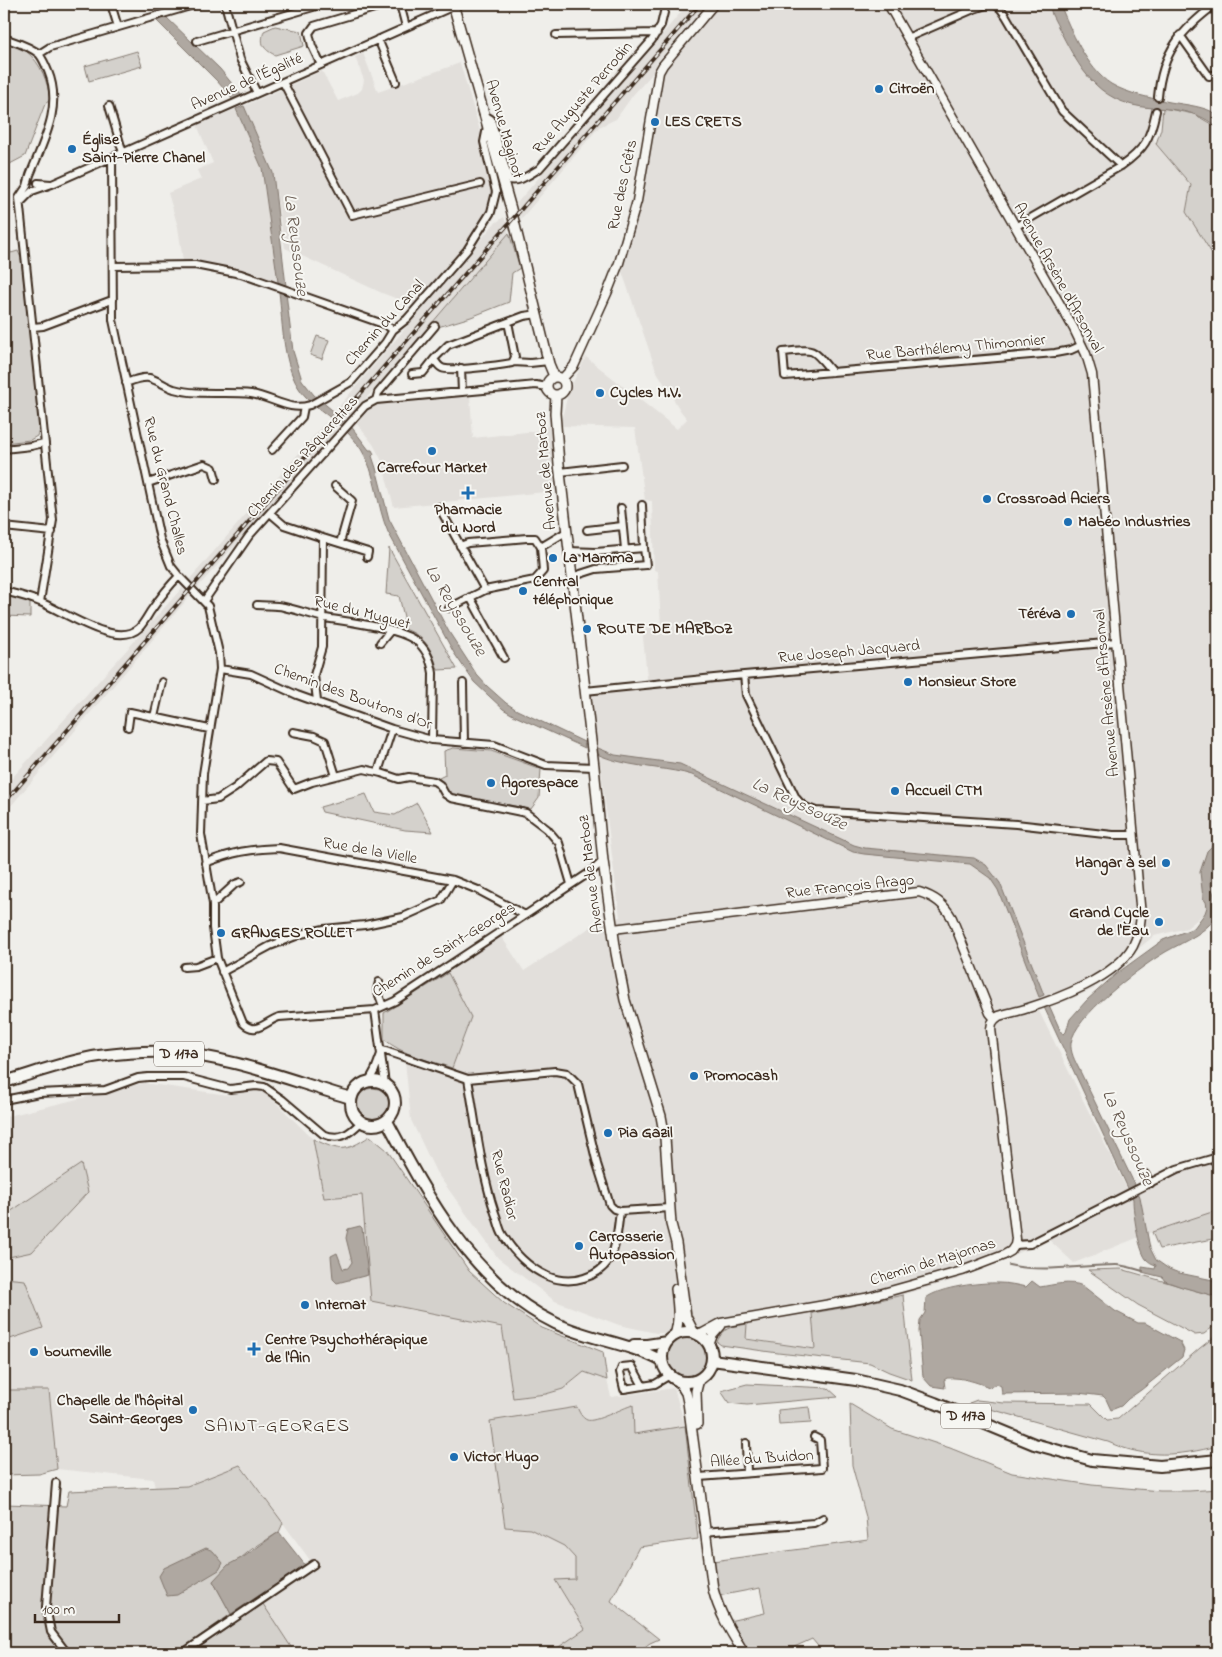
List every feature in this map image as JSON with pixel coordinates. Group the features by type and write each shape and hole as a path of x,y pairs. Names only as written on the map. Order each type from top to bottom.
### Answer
{"main road":[{"name":"Avenue Maginot","path":"453,5 538,314"},
{"path":"538,314 548,361 558,378 564,382 564,389 560,394 556,395 550,392 547,387 548,380 558,378"},
{"name":"Avenue de Marboz","path":"556,395 555,427 568,552 594,767 603,862 613,930 625,1000 658,1104 663,1127 670,1208 686,1317 696,1334"},
{"name":"D 117a","path":"4,1082 97,1056 138,1052 168,1052 233,1063 352,1098"},
{"path":"369,1081 385,1084 394,1095 396,1102 392,1116 387,1121 374,1126 361,1122 352,1112 352,1098 358,1087 369,1081"},
{"path":"387,1121 408,1160 461,1245 490,1276 518,1300 554,1322 646,1352 662,1361 686,1393 713,1589 725,1624 744,1653"},
{"name":"Avenue de Marboz","path":"671,1338 678,1326 670,1237 672,1224"},
{"path":"623,1344 647,1345 687,1332 696,1334 709,1345 712,1360 708,1371 692,1382 674,1378"},
{"path":"662,1361 662,1354 671,1338"},
{"name":"D 117a","path":"712,1360 856,1380 900,1390 1034,1444 1092,1460 1160,1466 1218,1460"},
{"path":"699,1379 695,1408 699,1477"}],"street":[{"path":"111,4 118,27"},
{"path":"39,54 50,47 197,4"},
{"path":"225,4 240,59 257,93"},
{"path":"197,41 313,7 317,4"},
{"path":"321,65 310,40 309,33 314,26 388,4"},
{"path":"400,4 406,27"},
{"name":"Rue Auguste Perrodin","path":"483,114 492,118 509,180 514,182 539,169 657,34 666,4"},
{"name":"Rue des Crêts","path":"558,378 574,366 619,263 637,201 659,72 714,4"},
{"name":"Avenue Arsène d'Arsonval","path":"888,4 1082,345 1090,361 1092,374 1141,916 1139,930 1132,947 1126,955 1092,982 1025,1010 998,1016 995,1019"},
{"path":"907,38 989,4"},
{"path":"994,4 1006,16 1062,111 1122,166"},
{"path":"1158,97 1160,77 1164,64 1180,35 1216,4"},
{"name":"Avenue de l'Égalité","path":"33,185 52,184 453,5"},
{"path":"556,35 657,34"},
{"path":"1180,35 1209,76 1218,74"},
{"path":"4,38 23,45 39,54 52,80 54,99 54,111 33,166 33,185 20,195 53,520 40,602"},
{"path":"378,40 396,82"},
{"path":"282,82 352,215 480,184"},
{"path":"109,106 123,153"},
{"path":"1015,227 1122,166 1134,157 1146,145 1152,132 1156,111"},
{"name":"Chemin du Canal","path":"307,406 351,382 385,343 393,330 407,319 467,250 492,212 496,192 484,142 487,126"},
{"name":"Rue du Grand Challes","path":"112,157 112,300 126,383 160,538 171,566 208,606 219,653 220,669 203,774 201,834 213,904 213,928 217,958 243,1023 250,1029 257,1029"},
{"path":"113,266 195,266 241,274 386,325 393,330"},
{"path":"33,326 43,326 112,300"},
{"path":"412,374 423,373 448,345 524,316 538,314"},
{"path":"508,322 515,354 514,362"},
{"path":"376,400 378,393 435,326"},
{"name":"Rue Barthélemy Thimonnier","path":"832,372 814,352 809,350 783,352 785,376 832,372 1055,353 1071,350 1082,345"},
{"path":"434,359 443,369 480,367 514,362 530,364 548,361"},
{"path":"461,368 462,392"},
{"path":"126,383 136,379 151,378 173,389 202,393 251,394 290,407 307,406 302,417 272,450"},
{"name":"Chemin des Pâquerettes","path":"204,601 244,544 365,406 376,400 536,385 547,387"},
{"path":"4,450 44,443"},
{"path":"148,483 204,464 212,468 216,479"},
{"path":"560,472 622,465"},
{"path":"336,486 352,501 340,543"},
{"path":"571,576 596,569 646,564 642,505"},
{"path":"439,507 485,590"},
{"path":"621,508 625,550"},
{"path":"270,513 284,525 368,552 367,557"},
{"path":"587,530 622,526"},
{"path":"4,527 52,532"},
{"path":"541,546 566,532"},
{"path":"317,701 314,675 322,647 323,538"},
{"path":"449,608 485,590 534,580 543,571 541,546 535,538 468,543 460,546"},
{"path":"568,552 644,548"},
{"path":"4,590 40,602 84,624 112,634 124,634 139,628 168,587 179,576"},
{"path":"470,598 504,658"},
{"name":"Rue du Muguet","path":"257,605 282,607 404,634 415,640 430,659 433,672 432,740"},
{"path":"380,643 390,631"},
{"name":"Rue Joseph Jacquard","path":"585,691 1116,642"},
{"name":"Chemin des Boutons d'Or","path":"220,669 251,674 297,695 392,729 432,740 494,745 546,765 594,767"},
{"path":"744,675 746,695 796,798 800,804 807,808 816,811 1033,826 1113,835 1133,835"},
{"path":"154,717 162,682"},
{"path":"463,683 464,743"},
{"path":"128,727 130,712 209,729"},
{"path":"378,772 392,729"},
{"path":"294,732 314,736 325,741 336,776"},
{"path":"202,801 218,798 235,788 266,761 276,762 294,788 364,769 399,779 409,776 434,781 451,798 526,813 547,828 559,843 571,884"},
{"name":"Rue de la Vielle","path":"205,863 230,853 280,848 453,880 478,890 525,915"},
{"name":"Chemin de Saint-Georges","path":"257,1029 272,1019 279,1017 375,1010 395,1001 603,862"},
{"path":"222,972 270,946 301,934 324,929 365,925 403,917 440,900 453,880"},
{"path":"213,904 235,884 241,882"},
{"name":"Rue François Arago","path":"613,930 919,892 930,896 946,907 990,1013 995,1019"},
{"path":"184,967 196,966 217,958"},
{"path":"379,982 378,990 383,1006"},
{"path":"375,1010 385,1084"},
{"path":"995,1019 991,1029 1015,1245"},
{"path":"381,1051 468,1079 555,1072 566,1073 573,1077 578,1084 597,1164 610,1205 620,1211 670,1208"},
{"path":"369,1081 381,1051"},
{"path":"4,1100 39,1093 104,1090 138,1078 184,1077 230,1089 256,1086 264,1088 278,1096 329,1137 346,1136 361,1122"},
{"name":"Rue Radior","path":"468,1079 489,1195 502,1234 535,1271 557,1280 576,1280 595,1274 608,1263 615,1248 620,1211"},
{"name":"Chemin de Majornas","path":"696,1334 729,1321 839,1303 903,1288 962,1271 1004,1255 1011,1251 1015,1245 1030,1244 1177,1169 1218,1157"},
{"path":"1145,1174 1151,1183"},
{"path":"709,1345 716,1330 729,1321"},
{"path":"643,1386 674,1378"},
{"name":"Allée du Buidon","path":"699,1477 822,1468 820,1440 814,1437"},
{"path":"746,1443 747,1474"},
{"path":"56,1483 46,1607 51,1632 67,1653"},
{"path":"704,1532 814,1523 823,1518"},
{"path":"184,1653 314,1564"}],"shaded area":[{"path":"688,4 707,4 657,62 652,74 633,95 616,119 599,127 521,219 517,203"},
{"path":"720,4 1051,4 1052,15 1077,63 1095,85 1125,104 1154,108 1149,127 1156,144 1191,185 1186,212 1218,263 1218,840 1207,851 1200,872 1207,907 1205,913 1187,928 1154,936 1097,982 1094,989 1063,1002 1056,1001 1038,1009 1131,1197 1190,1169 1218,1162 1218,1210 1152,1232 1074,1263 1049,1240 958,1279 883,1300 812,1313 815,1349 746,1338 747,1325 728,1328 721,1333 656,1333 619,1325 555,1301 498,1258 436,1172 411,1120 404,1051 452,1068 471,1017 448,973 501,936 524,971 603,919 620,917 591,695 648,687 642,628 661,626 658,571 654,570 652,501 645,500 635,428 560,426 569,390 586,357 677,429 687,419 656,370 619,263 629,231 662,69"},
{"path":"1051,4 1060,4 1074,36 1087,59 1094,69 1111,84 1140,95 1195,106 1213,112 1218,115 1218,128 1204,118 1188,112 1132,105 1115,99 1101,89 1089,78 1069,49 1052,15"},
{"path":"165,16 220,69 242,96 232,101 231,97 217,81 155,19"},
{"path":"275,26 301,31 304,46 275,55 268,51 262,39 264,31"},
{"path":"4,42 26,51 36,61 48,86 50,100 45,104 25,156 8,165 4,155"},
{"path":"137,51 142,66 89,81 85,66"},
{"path":"363,53 378,92 460,63 481,134 493,187 490,204 465,248 416,306 382,293 285,248 273,173 244,106 322,71 338,101 358,93 362,89 364,80 355,57"},
{"path":"244,106 273,173 286,286 278,282 262,168 236,109"},
{"path":"1163,108 1194,114 1218,128 1218,263 1186,212 1191,185 1156,144 1161,129"},
{"path":"236,109 262,168 278,282 232,268 183,261 178,227 168,193 201,179 197,170 213,163 197,125"},
{"path":"504,217 509,233 432,323 348,419 336,410 494,224"},
{"path":"509,233 520,268 512,273 509,302 471,317 438,327 432,323"},
{"path":"4,237 11,253 18,251 21,258 40,427 37,436 30,440 4,443"},
{"path":"279,292 286,293 293,351 302,380 314,395 350,425 369,450 372,450 389,519 449,632 477,675 506,703 584,742 585,748 503,709 474,682 454,653 388,532 370,469 361,449 349,434 306,397 292,375 285,348"},
{"path":"317,336 329,340 322,359 310,355"},
{"path":"470,396 473,438 535,431 550,425 556,491 394,507 381,459 373,444 357,424 370,408 381,401"},
{"path":"326,422 337,432 197,588 189,580"},
{"path":"389,548 457,669 438,670 433,655 426,643 410,631 402,628 404,617 399,596 386,594"},
{"path":"182,588 190,596 4,814 4,787"},
{"path":"4,593 30,601 30,617 4,616"},
{"path":"593,746 615,755 680,764 854,845 865,848 974,858 986,865 1000,883 1044,995 1039,997 998,890 990,878 970,864 853,852 692,775 614,760 595,753"},
{"name":"Agorespace","path":"453,748 491,751 541,769 539,798 531,809 451,795 447,792 439,778 445,775 444,751"},
{"path":"366,794 374,812 395,815 417,803 433,832 405,830 322,812 320,807"},
{"path":"1218,840 1219,857 1211,879 1212,889 1218,905 1216,917 1211,924 1197,935 1149,963 1108,995 1083,1020 1075,1032 1071,1046 1074,1060 1140,1197 1150,1248 1156,1260 1179,1273 1218,1281 1218,1297 1182,1287 1165,1281 1162,1277 1142,1272 1142,1267 1155,1269 1156,1265 1146,1259 1143,1254 1138,1239 1133,1199 1044,1007 1049,1005 1061,1032 1064,1034 1070,1019 1087,1000 1116,974 1163,940 1194,928 1207,907 1203,898 1200,872 1207,851"},
{"path":"448,973 471,1017 452,1068 407,1053 384,1039 384,1013"},
{"name":"Centre Psychothérapique de l'Ain","path":"143,1083 228,1095 257,1089 269,1096 313,1139 324,1198 362,1195 502,1327 513,1398 546,1394 563,1389 584,1372 607,1380 611,1397 674,1388 685,1426 633,1435 632,1406 622,1408 594,1421 586,1420 581,1415 505,1527 530,1529 564,1546 575,1558 576,1580 555,1581 586,1629 550,1653 295,1653 263,1604 315,1567 241,1465 187,1486 155,1488 153,1479 57,1469 49,1390 4,1390 4,1117"},
{"path":"373,1088 379,1089 384,1093 388,1098 388,1110 384,1115 379,1119 373,1120 367,1119 362,1115 358,1110 357,1104 358,1098 362,1093 367,1089"},
{"path":"370,1136 387,1150 469,1271 504,1303 542,1328 603,1352 607,1380 584,1372 563,1389 546,1394 513,1398 502,1327 371,1301 362,1195 324,1198 313,1139 336,1148 348,1148"},
{"path":"81,1164 88,1192 32,1252 4,1258 4,1216"},
{"path":"1218,1210 1218,1238 1159,1249 1152,1232"},
{"path":"360,1226 362,1228 368,1275 337,1283 333,1279 331,1256 337,1253 343,1269 348,1268 352,1262 346,1238 348,1229"},
{"path":"1121,1269 1218,1297 1218,1323 1204,1334 1195,1335 1138,1305 1088,1270"},
{"path":"4,1278 25,1280 43,1328 4,1341"},
{"path":"1032,1281 1040,1287 1067,1283 1083,1286 1115,1311 1138,1323 1145,1323 1180,1342 1184,1350 1182,1357 1121,1406 1111,1410 1103,1396 1078,1393 1002,1394 1001,1386 997,1384 989,1387 958,1378 947,1378 944,1380 945,1388 931,1386 923,1377 919,1331 920,1320 925,1313 926,1298 932,1294 961,1286 999,1283 1026,1287"},
{"path":"903,1295 912,1380 870,1363 778,1353 721,1345 717,1342 726,1330 747,1324 746,1339 815,1349 812,1313"},
{"path":"1218,1334 1218,1446 1176,1454 1136,1451 969,1403 977,1400 1004,1403 1091,1404 1107,1420 1118,1419"},
{"path":"686,1337 700,1343 706,1357 700,1371 686,1377 672,1371 666,1357 672,1343"},
{"path":"747,1384 828,1388 838,1397 747,1405 729,1403 721,1391"},
{"path":"4,1390 49,1390 57,1469 39,1474 4,1475"},
{"path":"850,1404 892,1429 950,1448 1012,1473 1092,1485 1160,1491 1218,1489 1218,1653 822,1653 812,1639 781,1653 749,1653 729,1621 765,1613 760,1588 718,1596 713,1561 868,1540 866,1517 852,1465"},
{"path":"633,1405 634,1434 685,1426 698,1539 639,1547 611,1601 659,1639 636,1653 550,1653 585,1629 555,1580 575,1579 575,1558 564,1546 530,1529 505,1527 490,1421 577,1407 584,1418 591,1420"},
{"path":"809,1407 811,1423 779,1425 778,1410"},
{"path":"240,1465 283,1523 279,1532 252,1549 213,1581 231,1614 176,1653 4,1653 4,1504 66,1506 69,1491 187,1486"},
{"path":"279,1532 305,1565 231,1614 213,1581 228,1565 245,1556"},
{"path":"206,1548 213,1551 223,1563 219,1570 177,1595 167,1596 159,1576 164,1568"},
{"path":"263,1604 295,1653 191,1653"}],"waterway":[{"path":"1009,1265 1049,1269 1116,1265 1143,1271"}],"railway":[{"path":"4,803 700,4"}],"place":[{"name":"Citroën","path":"879,89"},
{"name":"LES CRETS","path":"655,122"},
{"name":"Église Saint-Pierre Chanel","path":"72,149"},
{"name":"Cycles M.V.","path":"600,393"},
{"name":"Carrefour Market","path":"432,451"},
{"name":"Pharmacie du Nord","path":"468,493"},
{"name":"Crossroad Aciers","path":"987,499"},
{"name":"Mabéo Industries","path":"1068,522"},
{"name":"La Mamma","path":"553,558"},
{"name":"Central téléphonique","path":"523,591"},
{"name":"Téréva","path":"1071,614"},
{"name":"ROUTE DE MARBOZ","path":"587,629"},
{"name":"Monsieur Store","path":"908,682"},
{"name":"Agorespace","path":"491,783"},
{"name":"Accueil CTM","path":"895,791"},
{"name":"Hangar à sel","path":"1166,863"},
{"name":"Grand Cycle de l'Eau","path":"1159,922"},
{"name":"GRANGES ROLLET","path":"221,933"},
{"name":"Promocash","path":"694,1076"},
{"name":"Pia Gazil","path":"608,1133"},
{"name":"Carrosserie Autopassion","path":"579,1246"},
{"name":"Internat","path":"305,1305"},
{"name":"Centre Psychothérapique de l'Ain","path":"254,1349"},
{"name":"bourneville","path":"34,1352"},
{"name":"Chapelle de l'hôpital Saint-Georges","path":"193,1410"},
{"name":"Victor Hugo","path":"454,1457"}],"district":[{"name":"SAINT-GEORGES","path":"277,1427"}],"water label":[{"name":"La Reyssouze","path":"295,245"},
{"name":"La Reyssouze","path":"455,611"},
{"name":"La Reyssouze","path":"799,805"},
{"name":"La Reyssouze","path":"1127,1138"}]}
